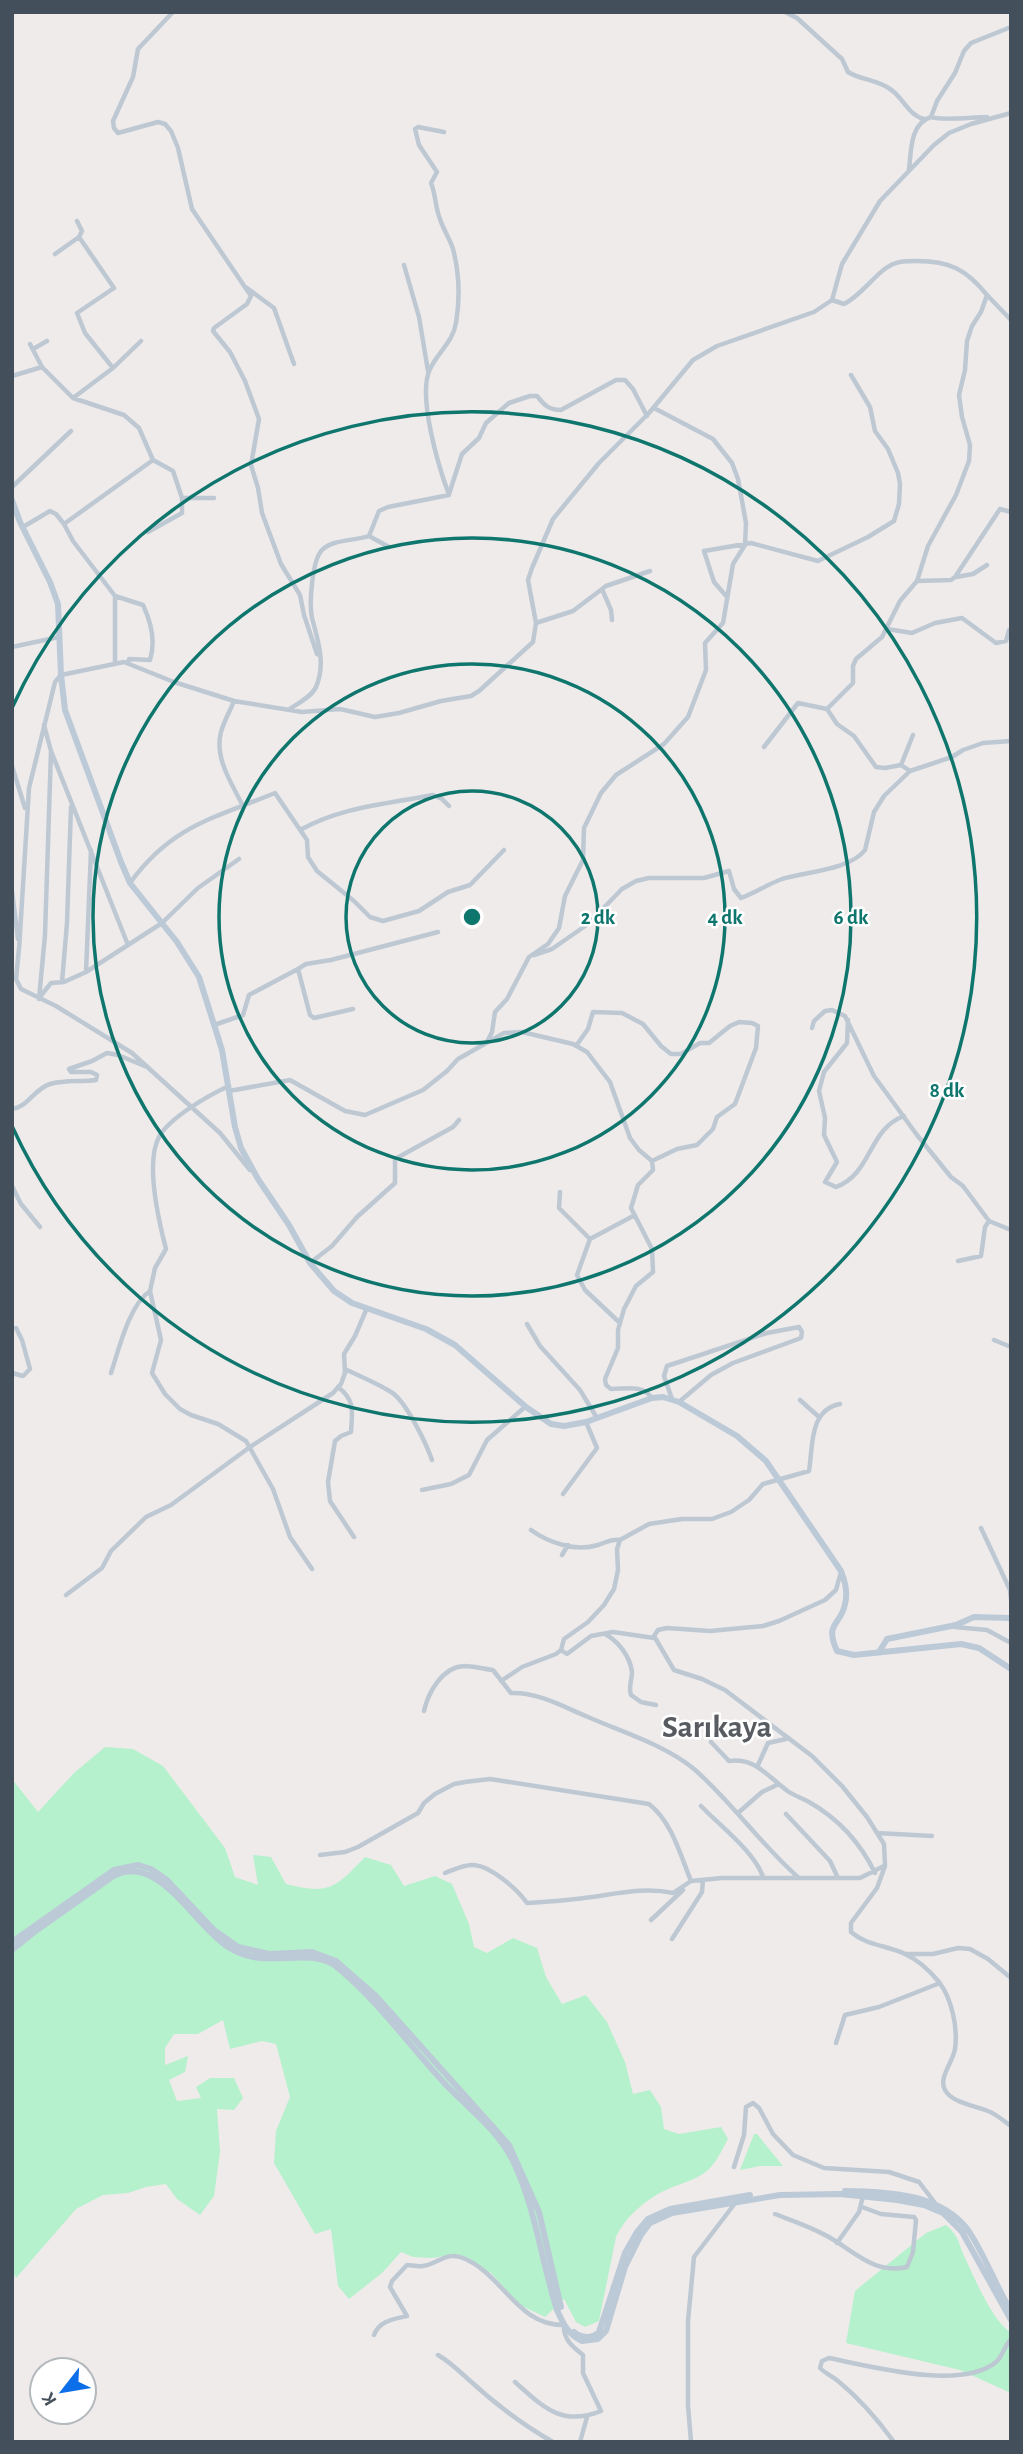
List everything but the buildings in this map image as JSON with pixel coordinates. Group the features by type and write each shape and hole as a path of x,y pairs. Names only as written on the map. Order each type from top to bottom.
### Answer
{"main road":[{"path":"12,500 58,604 65,710 130,883 162,923 199,977 222,1050 234,1127 241,1148 310,1263 334,1291 352,1303 426,1329 455,1345 551,1424 564,1426 586,1422 652,1398 676,1400 737,1436 766,1461 841,1571 846,1584 845,1606 833,1625 831,1638 837,1651 854,1655 961,1644 979,1648 1011,1669"},
{"path":"879,1652 887,1639 951,1626 974,1617 1011,1618"},
{"path":"12,1942 114,1870 138,1865 159,1874 214,1930 238,1947 269,1954 312,1952 336,1961 376,1996 431,2061 509,2145 539,2212 554,2284 564,2316 580,2336 592,2337 599,2332 621,2265 631,2243 648,2219 662,2212 739,2196 795,2190 852,2191 904,2196 948,2210 969,2232 1011,2311"},
{"path":"12,1950 112,1877 123,1871 136,1870 161,1882 202,1925 226,1946 236,1951 271,1960 311,1958 325,1959 333,1964 379,2007 442,2080 503,2143 533,2213 552,2294 564,2325 582,2342 592,2341 603,2335 625,2267 650,2223 672,2213 798,2194 863,2196 917,2203 933,2208 948,2217 962,2232 1011,2320"}],"street":[{"path":"173,12 138,49 133,77 113,121 114,128 118,133 158,122 165,124 171,131 184,168 192,209 251,299 214,331 230,352 245,381 258,419 251,465 262,513 281,564 300,595 304,615 317,654 320,655"},
{"path":"785,12 797,18 842,59 848,72 892,90 909,110 924,119"},
{"path":"931,117 937,101 956,73 964,51 971,43 1011,27"},
{"path":"258,1178 220,1133 132,1053 56,1006 20,989 16,979 29,788 55,682 61,675 115,662 128,663 174,682 234,701 302,712 340,709 375,717 479,691 533,642 536,623 528,580 553,519 599,463 647,416 694,360 717,346 814,312 832,300 842,264 880,201 909,170 949,133 1011,113"},
{"path":"909,170 916,128 924,119 994,118"},
{"path":"428,372 453,338 458,303 457,274 452,247 440,220 431,183 437,172 419,145 415,128 444,132"},
{"path":"55,254 79,237 82,231 77,221"},
{"path":"79,237 114,288 77,313 78,321 113,368"},
{"path":"832,300 844,304 851,300 869,282 900,261 939,261 954,267 977,284 1011,320"},
{"path":"404,265 419,317 428,372 431,436 449,495"},
{"path":"245,287 274,308 295,364"},
{"path":"827,709 853,683 853,666 856,659 875,645 887,629 900,601 917,581 928,546 956,495 968,461 970,445 961,417 959,395 965,370 967,341 987,295"},
{"path":"47,341 32,347 42,367 73,398 124,415 139,428 153,460 173,471 182,498 182,513 148,532"},
{"path":"73,398 113,368 141,341"},
{"path":"12,376 42,367"},
{"path":"728,598 714,582 704,551 751,543 818,561 894,521 899,504 898,473 888,449 875,431 870,407 852,375"},
{"path":"449,495 462,454 479,438 486,423 509,403 537,396 544,405 553,410 561,410 617,380 625,380 633,389 647,416"},
{"path":"487,1043 495,1012 507,999 529,957 548,944 559,928 565,896 583,860 584,828 601,793 616,775 664,744 688,717 706,670 705,643 723,623 733,564 745,545 746,523 738,479 732,463 713,439 654,408"},
{"path":"12,487 71,430"},
{"path":"64,524 153,460"},
{"path":"369,536 379,511 449,495"},
{"path":"182,498 214,498"},
{"path":"956,578 1000,509 1011,512"},
{"path":"23,527 50,511 64,524 73,541 115,596 143,605 151,622 153,650 150,660 129,659 128,663"},
{"path":"290,709 315,690 320,671 318,634 311,615 314,564 320,552 327,546 369,536 389,547"},
{"path":"917,581 951,580 987,565"},
{"path":"536,623 573,611 602,589 650,571"},
{"path":"602,589 611,610 612,620"},
{"path":"115,596 115,662"},
{"path":"887,629 912,634 935,623 962,618 996,643 1006,641 1009,631"},
{"path":"12,647 59,637"},
{"path":"234,701 221,733 219,750 224,767 243,806"},
{"path":"764,747 798,703 827,709 837,724 854,736 876,766 885,768 901,765 910,771"},
{"path":"44,724 51,751 128,945"},
{"path":"901,765 912,736"},
{"path":"529,957 552,949 589,924 622,889 636,881 649,878 704,878 729,871 734,889 741,898 779,880 833,868 862,854 874,812 884,796 910,771 983,743 1011,741"},
{"path":"39,999 45,935 51,751"},
{"path":"12,766 26,815"},
{"path":"130,883 145,862 189,827 275,793 307,840 308,857 317,871 370,917 383,921 419,911 448,892 470,886 504,849"},
{"path":"300,830 319,819 356,808 433,795 449,806"},
{"path":"62,982 71,802"},
{"path":"86,972 91,849"},
{"path":"39,999 51,984 86,972 162,923 198,888 239,859"},
{"path":"12,891 19,950"},
{"path":"214,1025 243,1015 248,995 306,964 438,932"},
{"path":"298,969 310,1015 314,1018 354,1009"},
{"path":"812,1028 814,1021 825,1011 838,1012 848,1020 874,1076 934,1156 951,1177 963,1186 989,1221 1011,1230"},
{"path":"576,1046 588,1029 593,1012 622,1013 643,1024 671,1054 681,1054 700,1043 709,1043 739,1022 758,1026 756,1048 735,1104 717,1117 713,1129 696,1145 677,1149 652,1161"},
{"path":"848,1020 847,1043 824,1072 819,1091 825,1118 824,1135 837,1162 825,1182 836,1188 853,1179 884,1128 904,1116"},
{"path":"312,1569 290,1537 272,1489 246,1441 218,1424 180,1409 164,1394 152,1373 160,1340 150,1291 155,1268 166,1249 156,1209 154,1158 159,1137 178,1117 208,1096 229,1088 290,1080 345,1111 365,1115 423,1090 458,1059 504,1033 522,1032 576,1046 587,1052 610,1082 630,1138 652,1161 653,1170 638,1185 631,1203 652,1249 653,1272 636,1286 624,1309 618,1348 605,1379 611,1389 636,1388 648,1392 652,1398"},
{"path":"12,1108 25,1104 35,1092 49,1084 96,1080 97,1075 92,1072 71,1072 69,1069 107,1053 150,1069"},
{"path":"310,1263 332,1246 357,1217 395,1182 395,1159 453,1127 459,1120"},
{"path":"12,1186 21,1204 40,1227"},
{"path":"560,1192 559,1208 590,1238"},
{"path":"620,1323 585,1290 577,1275 590,1238 635,1215"},
{"path":"958,1261 981,1256 985,1227 989,1221"},
{"path":"111,1373 127,1325 141,1296 150,1291"},
{"path":"66,1595 102,1569 111,1551 146,1517 171,1506 250,1447 338,1387 345,1368 344,1354 367,1308"},
{"path":"527,1324 540,1346 580,1390 597,1418"},
{"path":"799,1327 802,1332 801,1338 733,1363 676,1400 664,1376 667,1366 767,1333 799,1327"},
{"path":"12,1373 23,1376 30,1369 16,1328"},
{"path":"994,1340 1011,1348"},
{"path":"345,1368 394,1394 422,1436 432,1460"},
{"path":"338,1387 349,1396 352,1404 351,1432 335,1441 328,1482 329,1492 330,1501 354,1536"},
{"path":"800,1400 819,1417"},
{"path":"531,1530 541,1537 568,1545 597,1545 610,1539 620,1540 649,1524 712,1518 731,1512 749,1500 763,1484 810,1471 814,1434 819,1417 823,1411 840,1404"},
{"path":"422,1490 451,1484 469,1475 487,1440 526,1406"},
{"path":"564,1494 597,1448 586,1422"},
{"path":"981,1528 1010,1590 1011,1598"},
{"path":"501,1681 523,1667 561,1650 564,1639 588,1622 604,1605 614,1589 620,1540"},
{"path":"562,1555 568,1545"},
{"path":"841,1571 836,1590 825,1601 779,1621 762,1626 709,1631 667,1628 657,1630 655,1638 674,1670 724,1690 812,1756 842,1786 877,1833 884,1844 885,1866 877,1888 851,1923 850,1932 876,1946 904,1954 922,1965 940,1983 949,1999 954,2022 955,2050 943,2080 944,2089 951,2098 991,2112 1011,2126"},
{"path":"951,1626 988,1630 1011,1643"},
{"path":"561,1650 566,1654 591,1636 605,1634 622,1633 655,1638"},
{"path":"605,1634 614,1639 626,1656 632,1671 629,1685 631,1695 641,1702 656,1705"},
{"path":"424,1711 427,1695 454,1669 462,1666 493,1670 511,1693 536,1696 664,1751 693,1768 799,1878"},
{"path":"758,1765 768,1743 787,1738"},
{"path":"711,1742 730,1761 743,1759 758,1765 779,1784 827,1813 858,1842 875,1873"},
{"path":"320,1855 345,1852 358,1847 418,1813 424,1803 435,1794 454,1784 490,1779 649,1804 657,1810 671,1830 691,1881"},
{"path":"738,1813 762,1792 779,1784"},
{"path":"701,1806 743,1848 763,1877"},
{"path":"786,1815 830,1861 838,1879"},
{"path":"877,1833 932,1836"},
{"path":"444,1873 473,1865 480,1867 517,1889 527,1903 558,1902 655,1889 673,1893 691,1881 703,1880 763,1877 860,1878 885,1866"},
{"path":"672,1939 702,1892 703,1880"},
{"path":"651,1920 691,1881"},
{"path":"904,1954 933,1954 958,1948 970,1949 988,1959 1011,1979"},
{"path":"836,2043 845,2015 879,2007 940,1983"},
{"path":"734,2167 744,2135 746,2107 752,2103 760,2108 773,2134 793,2155 824,2168 888,2172 919,2182 936,2204"},
{"path":"837,2243 862,2207 863,2196"},
{"path":"691,2442 688,2320 694,2257 738,2201"},
{"path":"775,2214 828,2236 868,2263 897,2269 907,2267 914,2252 916,2220 881,2214 862,2207"},
{"path":"374,2335 376,2328 388,2320 407,2316 390,2287 407,2265 424,2266 442,2257 454,2255 478,2266 493,2277 518,2307 549,2325 564,2325 568,2340 583,2355 583,2373 601,2411 573,2418 558,2414 515,2382"},
{"path":"894,2442 871,2413 837,2380 820,2368 822,2361 829,2358 940,2377 977,2372 995,2363 1011,2339"},
{"path":"438,2355 452,2363 468,2380 531,2428 553,2442"},
{"path":"580,2442 588,2416"}],"green space":[{"path":"105,1747 133,1749 163,1766 225,1848 235,1877 258,1885 253,1855 271,1857 286,1884 322,1888 338,1882 365,1857 391,1865 404,1886 435,1876 452,1884 469,1924 474,1947 487,1953 513,1938 537,1948 546,1977 562,2004 586,1995 607,2022 625,2062 633,2094 650,2090 661,2107 664,2129 679,2134 721,2127 728,2139 711,2167 696,2178 652,2198 631,2215 620,2229 616,2237 599,2321 585,2327 576,2322 564,2299 545,2317 520,2305 491,2273 458,2254 432,2258 413,2257 401,2252 382,2273 349,2299 338,2286 331,2229 315,2234 274,2163 276,2131 290,2097 276,2044 262,2041 230,2049 223,2020 198,2034 174,2034 165,2048 165,2065 188,2056 185,2072 169,2080 177,2101 201,2098 196,2087 210,2078 234,2078 243,2098 234,2110 217,2109 220,2152 214,2196 200,2215 177,2199 166,2184 128,2193 103,2195 76,2209 16,2278 12,2270 12,1779 38,1812 74,1773"},
{"path":"754,2134 757,2134 783,2166 760,2166 740,2170"},
{"path":"946,2225 956,2237 997,2319 1011,2333 1011,2393 960,2370 846,2343 855,2291 926,2233"}],"district":[{"name":"Sarıkaya","path":"717,1727"}]}
